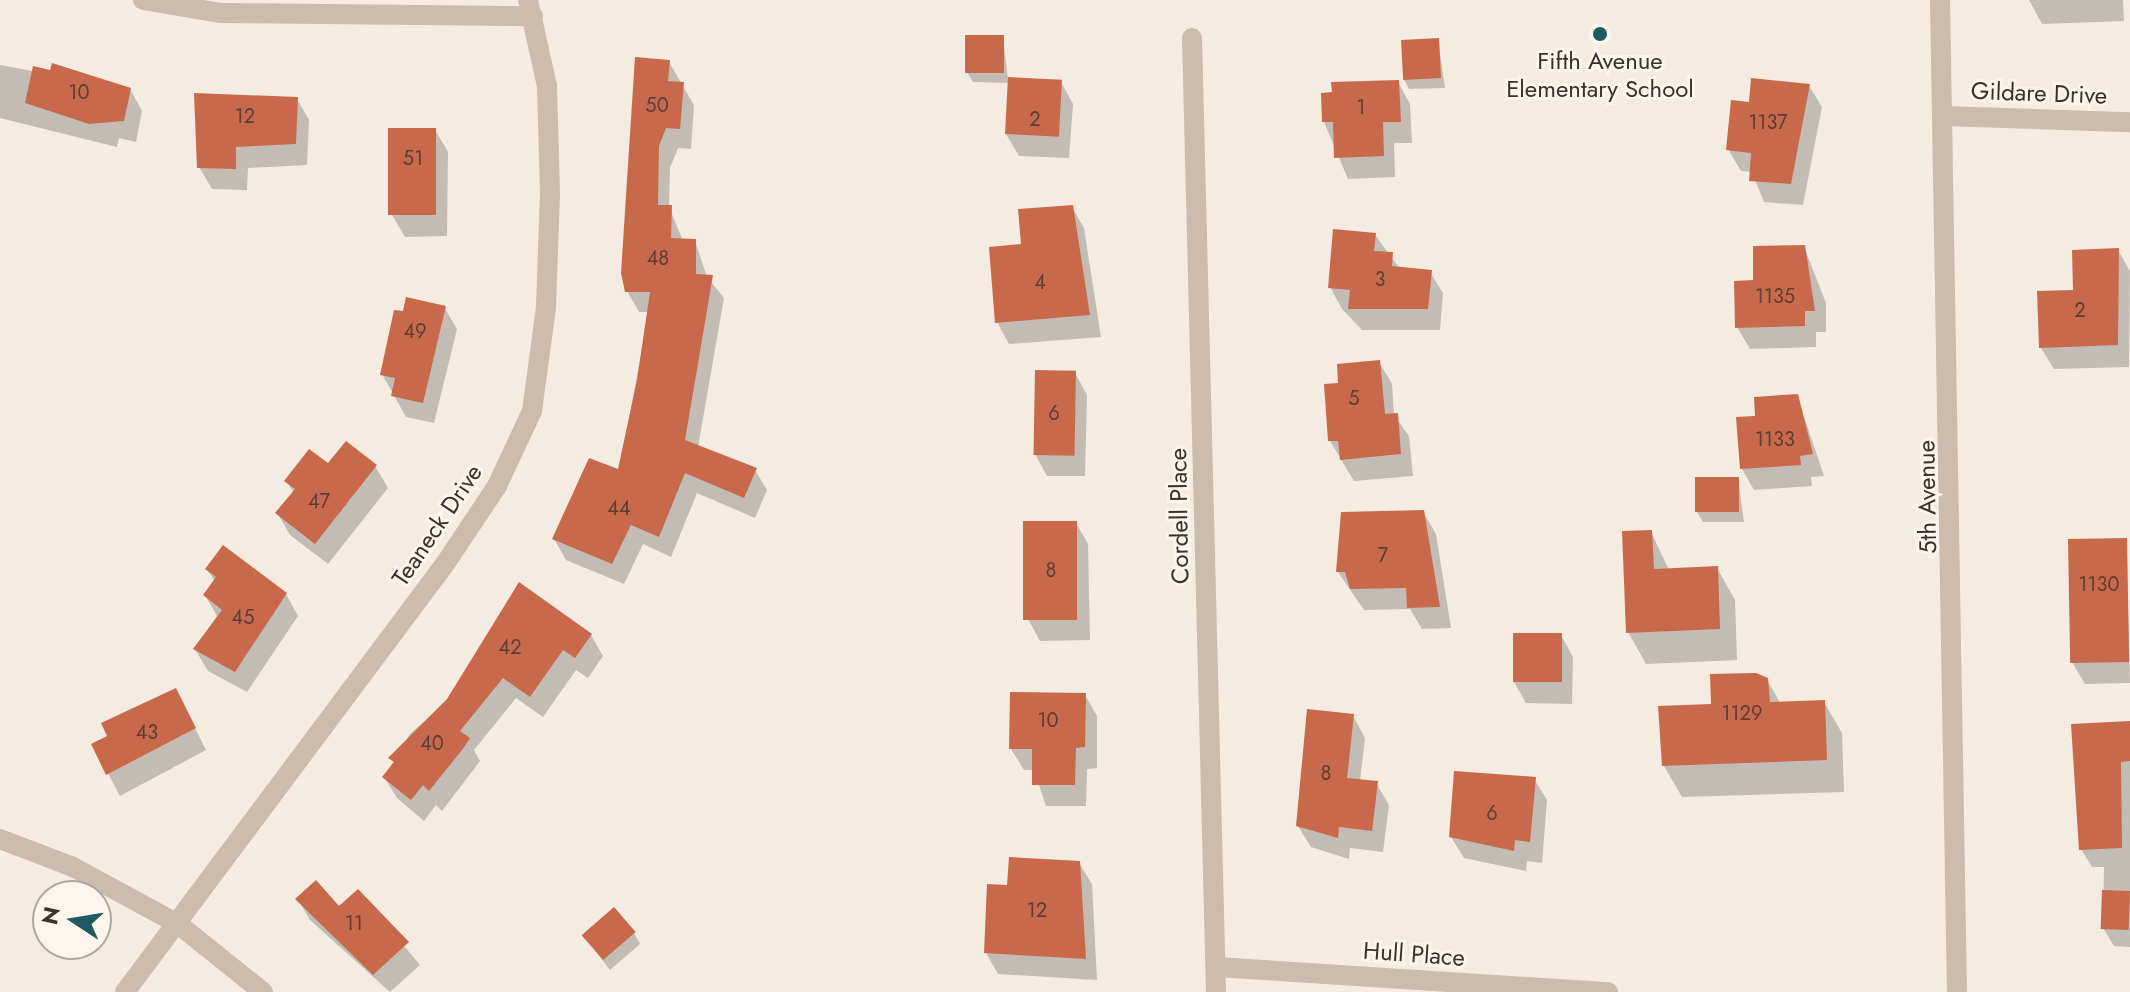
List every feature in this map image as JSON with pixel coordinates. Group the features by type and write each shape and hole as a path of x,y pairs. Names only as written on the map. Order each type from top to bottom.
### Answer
{"street":[{"path":"143,0 236,13 530,8"},
{"name":"5th Avenue","path":"1940,0 1945,116 1957,992"},
{"name":"Teaneck Drive","path":"125,992 445,564 497,486 532,411 546,307 550,194 547,86 530,8"},
{"name":"Cordell Place","path":"1192,38 1216,992"},
{"name":"Gildare Drive","path":"1945,116 2130,122"},
{"path":"0,839 73,867 178,924 263,992"},
{"name":"Hull Place","path":"1217,967 1608,992"}],"building":[{"path":"965,35 1004,35 1004,73 965,73"},
{"path":"1439,38 1441,78 1403,80 1401,40"},
{"path":"635,57 670,60 668,81 684,82 680,129 666,128 659,146 658,205 672,205 671,238 696,239 696,274 713,275 685,440 757,468 744,498 685,473 659,537 631,525 612,564 552,539 589,458 618,469 637,380 650,292 625,292 621,273"},
{"path":"52,63 131,88 124,121 89,124 25,103 33,66 50,70"},
{"path":"1008,77 1062,80 1059,137 1005,134"},
{"path":"1751,78 1810,84 1791,184 1749,181 1751,153 1726,150 1731,100 1749,102"},
{"path":"1399,80 1401,122 1383,122 1384,156 1334,158 1333,122 1322,122 1321,93 1332,92 1331,82"},
{"path":"194,93 298,97 296,144 236,147 236,169 197,168"},
{"path":"388,128 436,128 436,215 388,215"},
{"path":"1073,205 1090,315 995,323 989,247 1021,244 1018,209"},
{"path":"1333,229 1376,233 1374,251 1393,252 1392,266 1432,270 1428,309 1348,309 1350,290 1328,288"},
{"path":"1805,245 1815,311 1805,311 1805,326 1735,328 1734,281 1753,280 1753,246"},
{"path":"2119,248 2118,345 2039,348 2037,291 2073,290 2072,250"},
{"path":"406,297 446,306 423,403 391,396 395,378 380,375 394,310 403,311"},
{"path":"1380,360 1385,414 1398,413 1401,454 1340,460 1338,441 1328,441 1324,384 1338,383 1337,364"},
{"path":"1035,370 1076,371 1075,456 1034,455"},
{"path":"1798,394 1813,454 1800,456 1801,465 1740,469 1736,417 1755,416 1754,397"},
{"path":"346,441 377,465 315,544 275,513 295,489 284,481 309,449 328,463"},
{"path":"1695,477 1739,477 1739,512 1695,512"},
{"path":"1424,510 1440,607 1407,608 1406,588 1350,589 1345,572 1336,572 1341,512"},
{"path":"1023,521 1077,521 1077,620 1023,620"},
{"path":"1652,530 1654,569 1718,566 1720,629 1626,633 1622,531"},
{"path":"2127,538 2129,662 2070,663 2068,539"},
{"path":"223,545 287,593 235,672 193,649 222,610 203,595 216,577 205,569"},
{"path":"519,582 592,634 575,658 563,650 530,697 503,678 460,731 470,738 462,750 429,791 423,785 411,800 382,777 394,762 388,758 447,699"},
{"path":"1513,633 1562,633 1562,682 1513,682"},
{"path":"1756,673 1768,678 1770,702 1825,700 1827,760 1662,766 1658,706 1711,704 1710,674"},
{"path":"176,688 196,728 106,775 91,744 107,736 101,723"},
{"path":"1010,692 1086,693 1085,747 1076,748 1075,785 1032,785 1032,749 1009,749"},
{"path":"1307,709 1354,714 1347,778 1378,781 1372,831 1339,827 1338,838 1296,826"},
{"path":"2130,721 2130,761 2121,762 2122,848 2079,850 2071,724"},
{"path":"1454,771 1536,777 1530,842 1515,840 1514,851 1449,837"},
{"path":"1009,857 1080,861 1086,959 984,953 987,884 1007,885"},
{"path":"316,880 339,906 358,889 409,942 373,975 295,899"},
{"path":"2102,890 2130,891 2129,930 2101,929"},
{"path":"614,907 636,932 603,960 582,935"}],"place":[{"name":"Fifth Avenue Elementary School","path":"1600,34"}]}
